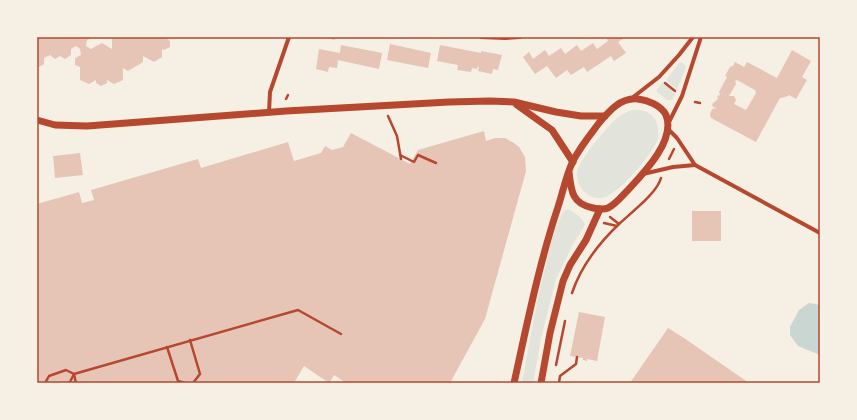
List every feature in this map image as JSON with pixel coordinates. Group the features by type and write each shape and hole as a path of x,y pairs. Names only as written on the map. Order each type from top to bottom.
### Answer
{"street":[{"path":"269,112 270,92 289,37"},
{"path":"481,37 520,37"},
{"path":"514,383 534,287 552,225 573,162 585,141 605,116 621,102 632,98 659,77 693,37"},
{"path":"569,172 570,188 577,202 586,207 600,209 607,208 616,202 643,174 658,154 682,96 701,37"},
{"path":"632,98 651,102 665,114 668,127 695,165 820,233"},
{"path":"37,120 55,125 87,126 269,112 490,101 514,102 581,116 605,116"},
{"path":"514,102 552,130 573,162"},
{"path":"643,174 673,167 695,165"},
{"path":"541,383 554,314 563,281 570,265 586,240 600,209"}],"path":[{"path":"663,81 676,92"},
{"path":"286,99 288,95"},
{"path":"695,102 700,104"},
{"path":"388,116 397,136 401,159"},
{"path":"667,163 672,154 677,138"},
{"path":"400,155 414,162 418,155 436,163"},
{"path":"570,297 578,276 593,253 617,226 644,202 660,183 662,178"},
{"path":"595,222 617,226"},
{"path":"45,383 49,376 66,370 74,374 298,310 341,334"},
{"path":"555,369 565,318"},
{"path":"190,340 200,374 194,383"},
{"path":"167,347 178,381 185,383"},
{"path":"559,383 560,376 576,364 577,357"},
{"path":"67,383 70,382 74,374"},
{"path":"74,374 76,383"}],"shaded area":[{"path":"681,62 686,68 677,89 666,80"},
{"path":"663,82 675,94 672,100 667,100 657,92 657,89"},
{"path":"632,110 641,110 652,115 657,123 657,141 643,163 615,191 603,198 591,197 586,194 579,184 577,172 579,167 600,136 612,123 622,115"},
{"path":"566,209 577,215 585,225 573,244 556,279 541,338 533,383 522,383 546,262 553,237 560,219"},
{"path":"809,303 820,305 820,355 798,346 790,335 790,327 799,310"}],"building":[{"path":"37,37 93,37 87,40 86,46 91,49 102,43 112,49 112,37 171,37 167,39 170,41 170,47 164,50 162,49 162,57 154,62 143,56 143,62 128,71 123,68 123,80 114,84 107,80 107,83 101,86 96,83 96,80 89,84 80,80 80,67 75,65 75,58 81,55 80,49 76,46 71,49 71,55 65,59 60,56 55,59 50,55 44,58 44,64 39,67 37,66"},
{"path":"321,37 336,37 335,40"},
{"path":"606,37 626,37 618,42 626,53 614,61 611,56 587,72 584,67 571,75 567,70 556,78 547,66 535,74 523,57 529,52 533,59 545,50 549,56 561,48 565,54 577,45 581,51 593,43 597,49 608,41"},
{"path":"390,44 431,53 428,68 387,60"},
{"path":"341,45 382,53 379,69 338,60 337,68 329,67 328,72 316,69 319,49 340,53"},
{"path":"440,45 481,53 481,51 502,55 498,70 493,69 492,74 478,71 478,66 477,69 472,68 471,72 457,70 458,65 437,61"},
{"path":"792,50 811,61 802,77 807,80 796,99 789,95 780,98 756,142 711,118 710,114 712,109 717,108 713,107 712,104 718,99 717,96 720,95 719,92 727,77 725,76 735,62 744,67 747,62 777,78","holes":["737,80 755,90 756,93 746,110 734,104 736,100 734,96 729,96 736,84 735,81"]},
{"path":"484,131 486,141 495,138 505,138 519,147 525,157 526,171 485,319 450,383 346,383 334,375 329,383 304,366 294,383 37,383 37,204 79,192 82,203 94,200 91,190 198,159 201,168 288,142 294,161 321,153 325,146 332,150 343,147 351,133 410,164 418,150"},
{"path":"80,153 83,175 55,178 53,156"},
{"path":"692,211 721,211 721,241 692,241"},
{"path":"579,312 605,317 597,361 587,359 587,361 583,360 583,358 570,356"},
{"path":"668,328 684,338 749,383 630,383"}]}
